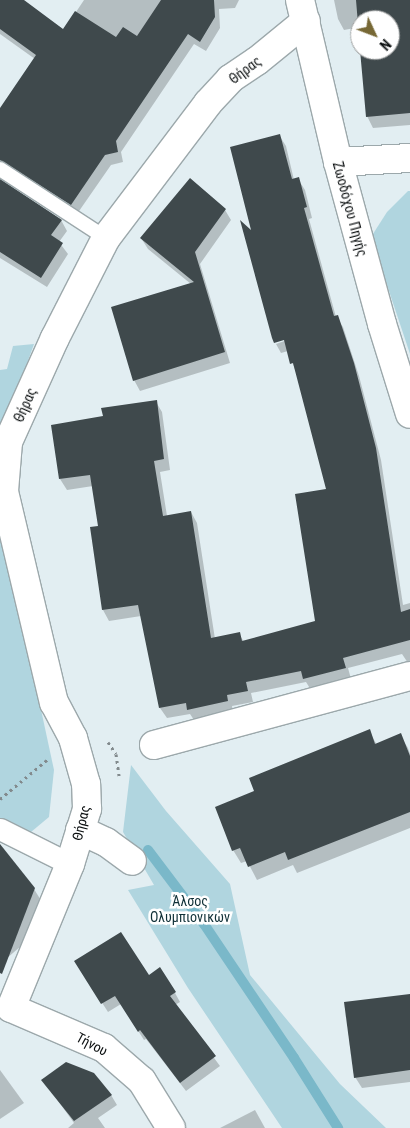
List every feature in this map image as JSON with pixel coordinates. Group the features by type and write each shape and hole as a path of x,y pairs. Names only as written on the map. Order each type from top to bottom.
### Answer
{"street":[{"name":"Ζωοδόχου Πηγής","path":"303,10 338,162 382,324 410,414"},
{"name":"Θήρας","path":"6,1009 70,864 87,809 86,784 73,738 54,703 4,491 8,442 71,304 106,238 208,103 230,79 257,61 303,10"},
{"path":"338,162 410,158"},
{"path":"154,744 410,676"},
{"path":"0,829 70,864"},
{"path":"80,830 106,842 132,861"},
{"name":"Τήνου","path":"6,1009 104,1048 142,1081 171,1128"}],"lane":[{"path":"0,169 106,238"}],"path":[{"path":"0,799 73,738"}],"green space":[{"path":"410,191 410,354 371,237 387,212"},
{"path":"34,344 0,439 0,370 7,369 13,346"},
{"path":"0,519 54,770 49,817 25,837 0,825"},
{"name":"Άλσος Ολυμπιονικών","path":"131,765 166,811 230,884 250,975 340,1084 386,1128 282,1128 188,988 128,890 154,885 123,832"}],"building":[{"path":"0,0 24,0 63,29 75,11 116,37 123,27 137,36 161,0 214,0 215,17 200,42 188,34 116,141 118,152 105,155 71,205 0,160 0,108 36,55 0,29"},
{"path":"356,0 410,0 410,113 366,117 361,60 400,60 400,10 357,10"},
{"path":"280,134 292,179 299,177 307,207 304,208 334,316 338,315 354,363 376,448 401,612 410,609 410,640 343,658 346,668 303,679 301,671 246,682 248,691 227,695 228,701 187,710 186,703 159,708 138,605 102,610 90,527 98,526 90,475 59,479 51,425 103,416 101,408 157,400 164,459 154,461 163,516 191,511 211,638 240,632 242,641 315,621 295,494 326,489 293,363 290,364 284,340 274,343 272,338 240,220 251,230 230,147"},
{"path":"190,178 226,209 195,252 225,352 133,381 111,307 194,282 140,238"},
{"path":"0,179 62,220 51,235 63,243 41,278 0,252"},
{"path":"370,729 375,744 401,733 410,756 410,812 288,860 285,852 248,867 240,848 232,851 215,807 254,791 249,778"},
{"path":"0,844 35,888 2,974 0,973"},
{"path":"121,932 149,975 160,967 176,992 170,996 216,1056 180,1083 140,1030 138,1032 115,996 101,1004 74,961"},
{"path":"410,994 410,1070 354,1078 344,1002"},
{"path":"66,1062 94,1073 112,1095 74,1121 41,1080"}],"waterway":[{"path":"148,850 204,924 294,1058 338,1128"}]}
